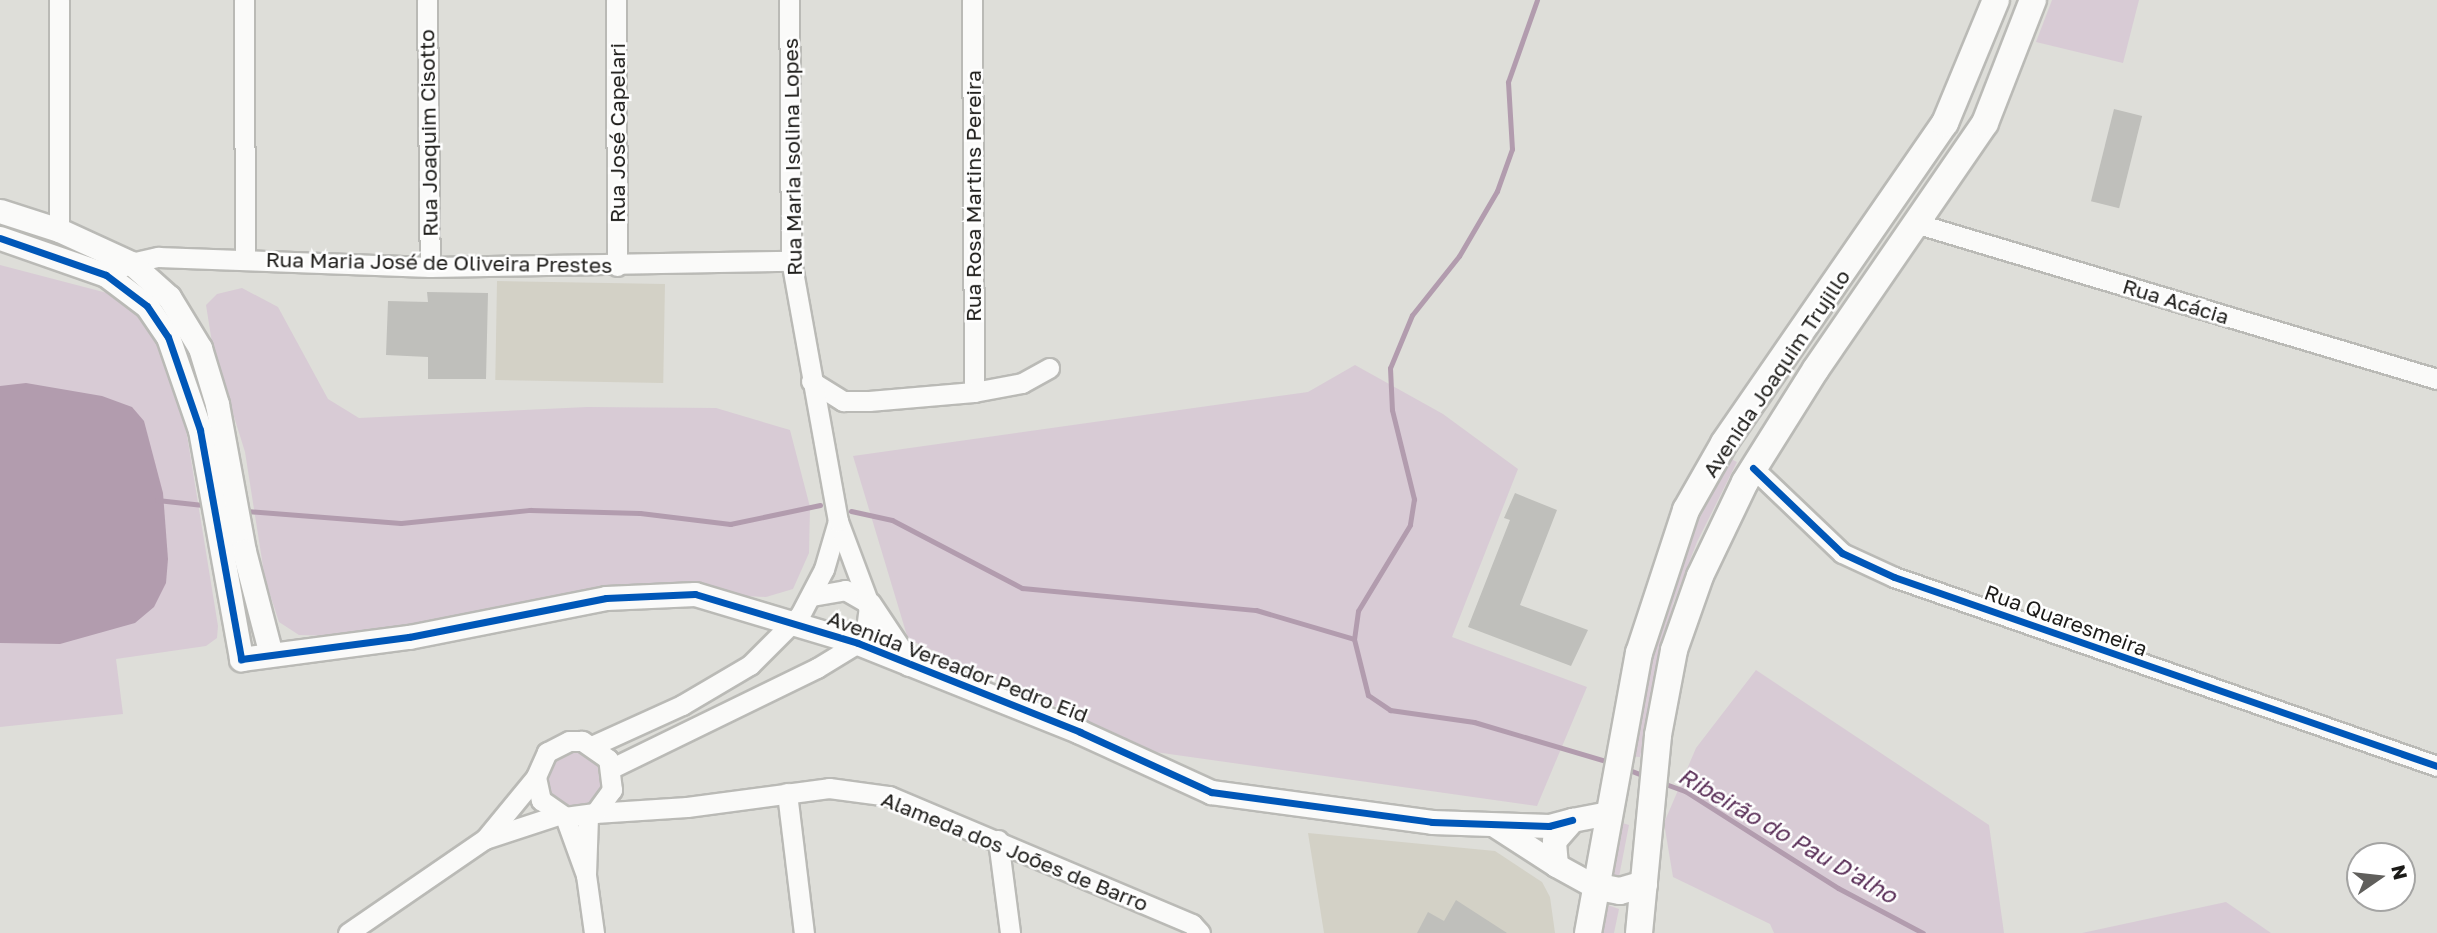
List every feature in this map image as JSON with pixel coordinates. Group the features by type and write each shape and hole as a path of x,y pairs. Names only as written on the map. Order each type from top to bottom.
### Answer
{"main road":[{"name":"Avenida Joaquim Trujillo","path":"1588,933 1618,751 1639,653 1686,510 1731,432 1945,123 1996,0"},
{"name":"Avenida Joaquim Trujillo","path":"1639,933 1654,760 1674,650 1700,576 1753,468 1984,123 2033,0"},
{"path":"1609,805 1629,814 1649,816"},
{"path":"1594,886 1620,891 1644,884"}],"street":[{"path":"57,256 60,0"},
{"path":"244,0 245,259"},
{"name":"Rua Joaquim Cisotto","path":"426,0 430,267"},
{"name":"Rua José Capelari","path":"616,0 617,266"},
{"name":"Rua Maria Isolina Lopes","path":"789,0 791,261 838,521 869,604"},
{"name":"Rua Rosa Martins Pereira","path":"972,0 974,393"},
{"path":"0,211 59,230 131,263 169,297 200,348 217,404 244,551 271,655"},
{"name":"Rua Acácia","path":"1915,223 2437,379"},
{"path":"0,238 106,275"},
{"name":"Rua Maria José de Oliveira Prestes","path":"106,275 131,263 158,257 430,267 617,266 791,261"},
{"name":"Avenida Vereador Pedro Eid","path":"106,275 147,306 168,337 184,375 200,430 241,659 409,637 606,598 653,593 695,594 858,643 1080,732 1211,792 1432,822 1493,825 1549,826 1609,805"},
{"path":"811,381 843,401 974,393 1022,383 1049,368"},
{"name":"Rua Quaresmeira","path":"1753,468 1842,553 1894,577 2437,766"},
{"path":"348,933 379,923 485,839 536,777 541,759 557,744 569,741 593,745 702,694 750,665 794,622 812,596 838,521"},
{"path":"812,596 845,590 869,604 909,664"},
{"path":"612,768 715,719 858,643 866,630 869,604"},
{"path":"702,694 715,719"},
{"path":"593,745 612,768 612,790 591,815 586,875 594,933"},
{"path":"536,777 541,800 562,816 586,875"},
{"name":"Alameda dos Joões de Barro","path":"591,815 657,810 829,788 889,796 1192,924 1200,933"},
{"path":"612,790 657,810"},
{"path":"787,793 804,933"},
{"path":"485,839 562,816 591,815"},
{"path":"1556,865 1554,841 1572,820"},
{"name":"Avenida Vereador Pedro Eid","path":"1493,825 1594,886"},
{"path":"998,840 1010,933"}],"shaded area":[{"path":"2052,0 2139,0 2123,63 2036,42"},
{"path":"0,265 111,294 139,316 164,352 179,386 218,626 217,638 206,646 116,659 123,714 0,727"},
{"path":"497,281 665,284 663,383 495,380"},
{"path":"242,288 278,307 328,399 359,418 587,407 716,408 790,430 810,507 809,553 793,589 766,597 727,595 334,636 299,635 279,622 265,579 245,452 213,349 206,305 217,294"},
{"path":"1355,365 1443,414 1518,469 1452,637 1587,687 1537,806 1155,752 908,639 853,456 1308,392"},
{"path":"26,383 102,396 132,407 144,421 163,493 168,559 166,583 154,607 135,623 60,644 0,643 0,386"},
{"path":"1731,459 1737,462 1697,542 1673,604 1640,757 1625,756 1637,698 1685,546"},
{"path":"1756,670 1989,825 2004,933 1774,933 1770,924 1673,877 1664,823 1696,748"},
{"path":"574,750 591,755 599,763 604,780 599,797 591,805 574,810 557,805 549,797 544,780 549,763 557,755"},
{"path":"1619,822 1629,825 1618,882 1610,880"},
{"path":"1308,833 1495,851 1542,882 1550,897 1555,933 1324,933"},
{"path":"2226,902 2271,933 2082,933"},
{"path":"1602,903 1619,909 1614,933 1593,933"}],"building":[{"path":"2114,109 2142,116 2119,208 2091,201"},
{"path":"427,292 488,293 486,379 428,379 428,357 386,355 388,301 428,302"},
{"path":"1515,493 1557,510 1520,605 1588,630 1571,666 1468,627 1510,520 1504,518"},
{"path":"1456,900 1507,933 1417,933 1428,912 1444,921"}],"waterway":[{"path":"1537,0 1508,82 1512,149 1497,191 1459,256 1412,315 1390,368 1392,410 1414,499 1410,525 1358,611 1354,639 1368,695 1390,710 1474,722 1612,763"},
{"path":"157,500 203,505"},
{"path":"247,511 401,523 530,510 640,513 730,524 820,505"},
{"path":"851,511 892,520 1022,588 1256,610 1354,639"},
{"name":"Ribeirão do Pau D'alho","path":"1624,768 1648,777"},
{"name":"Ribeirão do Pau D'alho","path":"1660,782 1685,791 1838,888 1923,933"}],"cycle path":[{"path":"0,238 106,275 147,306 168,337 200,430 241,659 409,637 606,598 695,594 858,643 1080,732 1211,792 1432,822 1549,826 1572,820"},
{"path":"1753,468 1842,553 1894,577 2437,766"}]}
